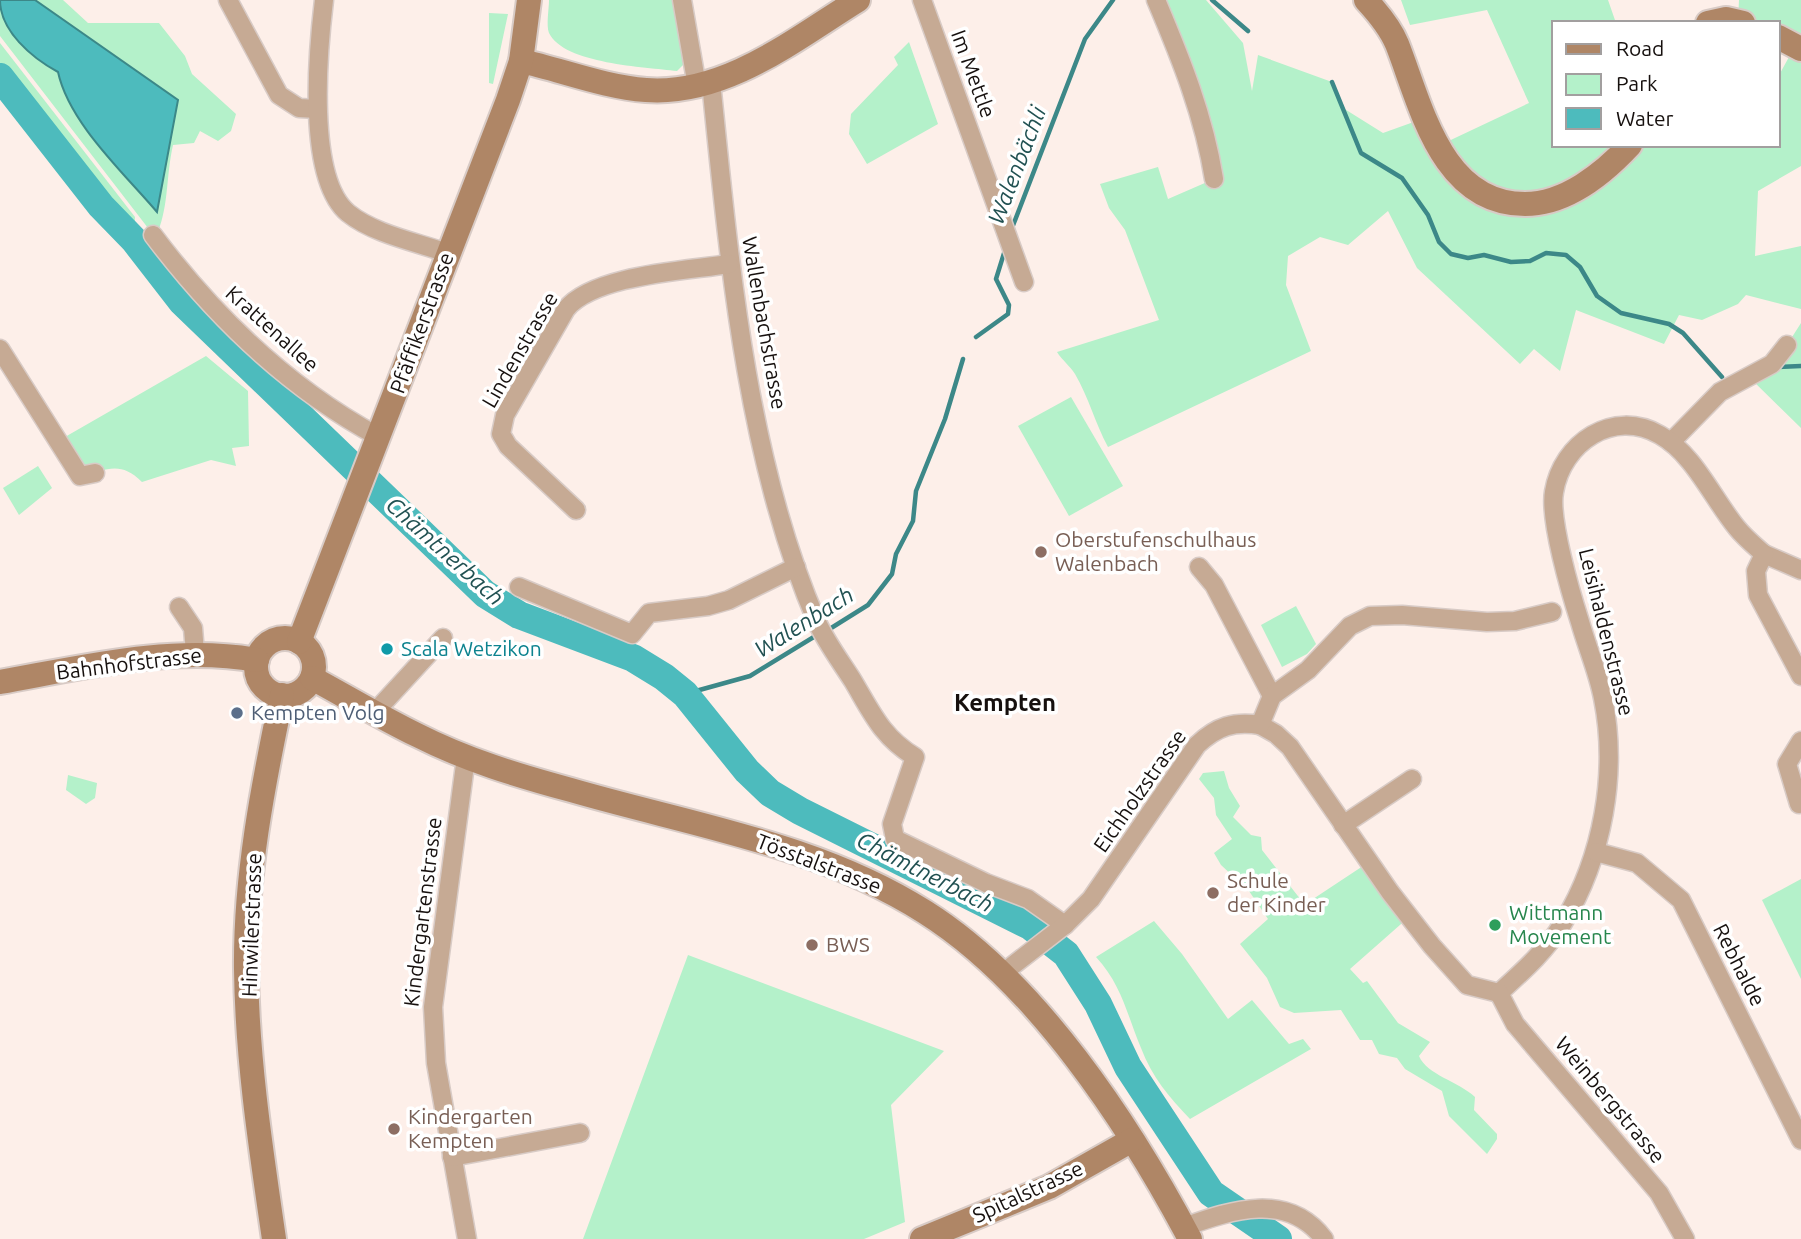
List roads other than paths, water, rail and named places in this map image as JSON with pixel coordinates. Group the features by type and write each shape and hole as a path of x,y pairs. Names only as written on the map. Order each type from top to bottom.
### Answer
{"main road":[{"name":"Pfäffikerstrasse","path":"299,642 522,61 529,0"},
{"path":"522,61 645,90 704,84 737,72 858,0"},
{"path":"1366,0 1396,44 1422,120 1449,161 1479,192 1517,204 1558,199 1599,173 1628,147"},
{"path":"1718,21 1735,21"},
{"path":"1780,38 1801,50"},
{"path":"291,639 299,642 311,654 314,670 312,678 300,692 282,695 265,687 257,670 257,660 266,645 291,639"},
{"name":"Bahnhofstrasse","path":"2,676 195,653 257,660"},
{"name":"Tösstalstrasse","path":"312,678 466,757 571,790 797,851 849,871 942,923 1003,973 1053,1028 1132,1140 1187,1233"},
{"name":"Hinwilerstrasse","path":"274,1239 258,1117 246,968 253,854 282,695"},
{"name":"Spitalstrasse","path":"922,1239 1049,1187 1132,1140"}],"street":[{"path":"228,0 279,95 299,108 317,108"},
{"path":"324,0 318,51 317,108 335,199 364,223 447,253"},
{"name":"Wallenbachstrasse","path":"682,0 704,84 729,264 757,416 796,567 818,624 883,733 915,757 892,824 895,839 986,883 1028,899 1062,927"},
{"name":"Im Mettle","path":"922,0 1024,282"},
{"path":"1156,0 1185,68 1208,137 1214,179"},
{"name":"Krattenallee","path":"153,234 222,318 296,383 376,446"},
{"name":"Lindenstrasse","path":"576,510 508,446 501,434 505,415 566,309 580,294 600,285 729,264"},
{"path":"1671,442 1720,392 1772,364 1787,345"},
{"path":"0,349 80,476 95,473"},
{"name":"Leisihaldenstrasse","path":"1499,993 1545,948 1563,923 1596,852 1608,783 1608,740 1603,697 1565,574 1553,495 1560,469 1573,448 1588,436 1610,428 1630,426 1659,434 1671,442 1738,529 1764,554"},
{"path":"1801,570 1764,554 1755,579 1758,595 1801,676"},
{"path":"519,587 632,634 649,613 708,606 729,600 796,567"},
{"path":"1199,567 1214,585 1272,696"},
{"path":"179,607 193,628 195,653"},
{"path":"1499,993 1467,985 1390,892 1290,747 1276,734 1260,726 1272,696 1303,675 1350,626 1370,616 1402,615 1487,622 1515,621 1552,612"},
{"path":"375,712 443,638"},
{"name":"Eichholzstrasse","path":"1003,973 1062,927 1107,878 1197,745 1207,735 1240,722 1260,726"},
{"path":"1799,804 1787,764 1801,741"},
{"name":"Kindergartenstrasse","path":"466,757 433,1007 436,1063 467,1239"},
{"path":"1343,825 1412,779"},
{"name":"Rebhalde","path":"1596,852 1637,863 1681,900 1801,1140"},
{"name":"Weinbergstrasse","path":"1499,993 1515,1024 1659,1194 1685,1239"},
{"path":"452,1157 580,1133"},
{"path":"1187,1233 1219,1215 1261,1207 1295,1213 1324,1239"}],"water":[{"path":"0,0 35,0 178,100 157,212 85,128 73,110 58,72 28,51 11,33 1,11"}],"waterway":[{"name":"Walenbächli","path":"1012,228 1085,39 1113,0"},
{"path":"1212,0 1248,31"},
{"name":"Chämtnerbach","path":"0,77 101,206 134,240 182,302 485,594 519,615 633,658 664,677 685,694 747,771 770,793 800,811 1030,926 1066,954 1098,1004 1128,1067 1211,1193 1278,1239"},
{"path":"1332,82 1361,153 1402,178 1428,215 1439,242 1451,254 1468,258 1484,255 1511,262 1530,261 1546,253 1566,255 1580,267 1597,296 1621,313 1669,324 1683,333 1722,377"},
{"name":"Walenbächli","path":"976,337 1008,314 1009,305 996,279 1005,250"},
{"name":"Walenbach","path":"828,630 868,605 892,574 896,554 913,521 916,491 945,419 963,359"},
{"path":"1777,367 1801,366"},
{"name":"Walenbach","path":"685,694 750,676 817,635"}],"place":[{"name":"Oberstufenschulhaus Walenbach","path":"1041,552"},
{"name":"Scala Wetzikon","path":"387,649"},
{"name":"Kempten Volg","path":"237,713"},
{"name":"Schule der Kinder","path":"1213,893"},
{"name":"Wittmann Movement","path":"1495,925"},
{"name":"BWS","path":"812,945"},
{"name":"Kindergarten Kempten","path":"394,1129"}],"district":[{"name":"Kempten","path":"1005,703"}]}
